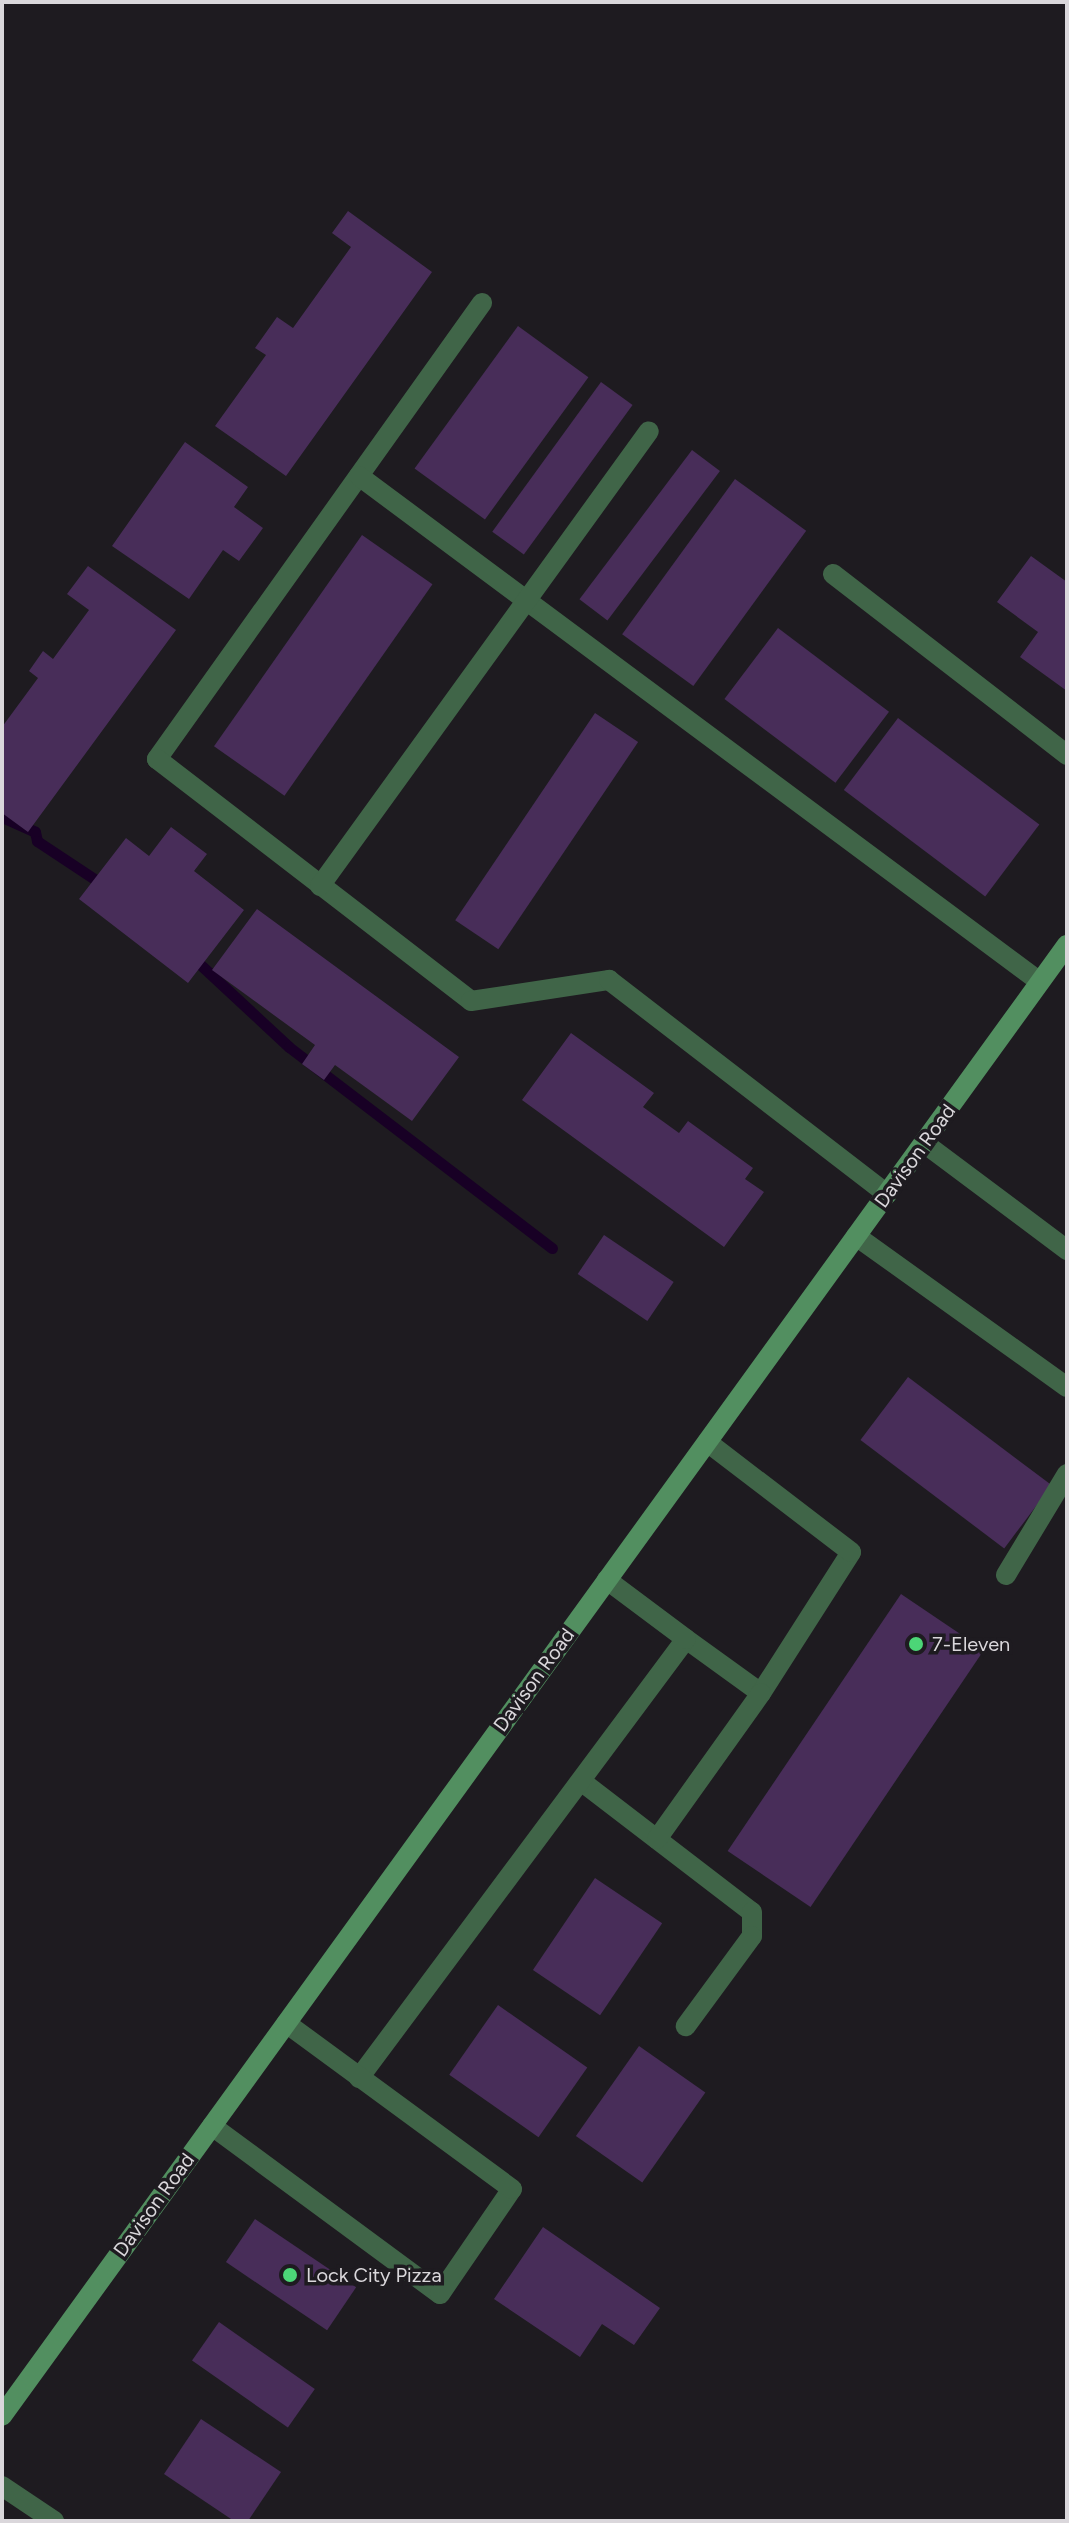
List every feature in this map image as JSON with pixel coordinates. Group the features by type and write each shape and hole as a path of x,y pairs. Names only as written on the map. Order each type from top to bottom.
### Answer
{"street":[{"path":"482,303 157,759 471,1001 609,980 887,1194"},
{"path":"320,886 534,599 649,431"},
{"path":"359,476 534,599 1040,982"},
{"path":"833,574 1067,755"},
{"name":"Davison Road","path":"2,2416 1067,945"},
{"path":"924,1143 1067,1250"},
{"path":"856,1236 1067,1387"},
{"path":"657,1839 761,1693 851,1552 707,1442"},
{"path":"1006,1575 1067,1474"},
{"path":"607,1580 761,1693"},
{"path":"359,2078 686,1639"},
{"path":"581,1781 752,1912 752,1936 686,2026"},
{"path":"212,2126 440,2294 512,2189 286,2023"},
{"path":"2,2486 54,2521"}],"building":[{"path":"348,211 432,272 286,476 215,426 266,355 255,348 277,317 293,328 351,247 332,233"},
{"path":"518,326 588,377 485,520 415,468"},
{"path":"601,382 633,405 524,555 492,532"},
{"path":"185,442 248,487 234,507 263,528 239,561 223,550 189,599 112,546"},
{"path":"692,450 720,471 607,620 579,599"},
{"path":"735,479 806,531 693,686 622,634"},
{"path":"362,535 432,584 284,796 214,746"},
{"path":"1031,556 1067,582 1067,691 1020,657 1038,632 997,602"},
{"path":"88,566 176,630 28,832 2,813 2,727 38,678 29,671 43,651 53,659 89,610 67,594"},
{"path":"778,628 889,712 835,783 724,699"},
{"path":"595,713 638,742 498,949 455,920"},
{"path":"898,718 1039,825 985,896 844,790"},
{"path":"171,827 207,854 194,871 244,910 188,983 79,899 126,838 149,856"},
{"path":"257,909 459,1057 412,1121 335,1065 324,1080 302,1064 315,1045 212,970"},
{"path":"571,1033 654,1093 643,1107 679,1133 688,1121 753,1168 745,1179 764,1192 724,1247 522,1100"},
{"path":"604,1235 674,1282 647,1321 578,1274"},
{"path":"908,1377 1052,1485 1004,1548 860,1440"},
{"path":"901,1594 984,1650 811,1907 728,1851"},
{"path":"595,1878 662,1923 600,2015 533,1970"},
{"path":"498,2005 587,2068 539,2137 449,2075"},
{"path":"639,2046 705,2092 642,2183 576,2136"},
{"name":"Lock City Pizza","path":"255,2219 356,2287 327,2330 226,2262"},
{"path":"543,2227 660,2308 634,2345 602,2324 580,2357 494,2299"},
{"path":"219,2322 315,2389 288,2428 192,2361"},
{"path":"201,2419 281,2472 248,2521 234,2521 164,2474"}],"waterway":[{"path":"2,817 35,832 37,841 105,886"},
{"path":"190,955 289,1047 552,1248"}],"place":[{"name":"7-Eleven","path":"916,1644"},
{"name":"Lock City Pizza","path":"290,2275"}]}
